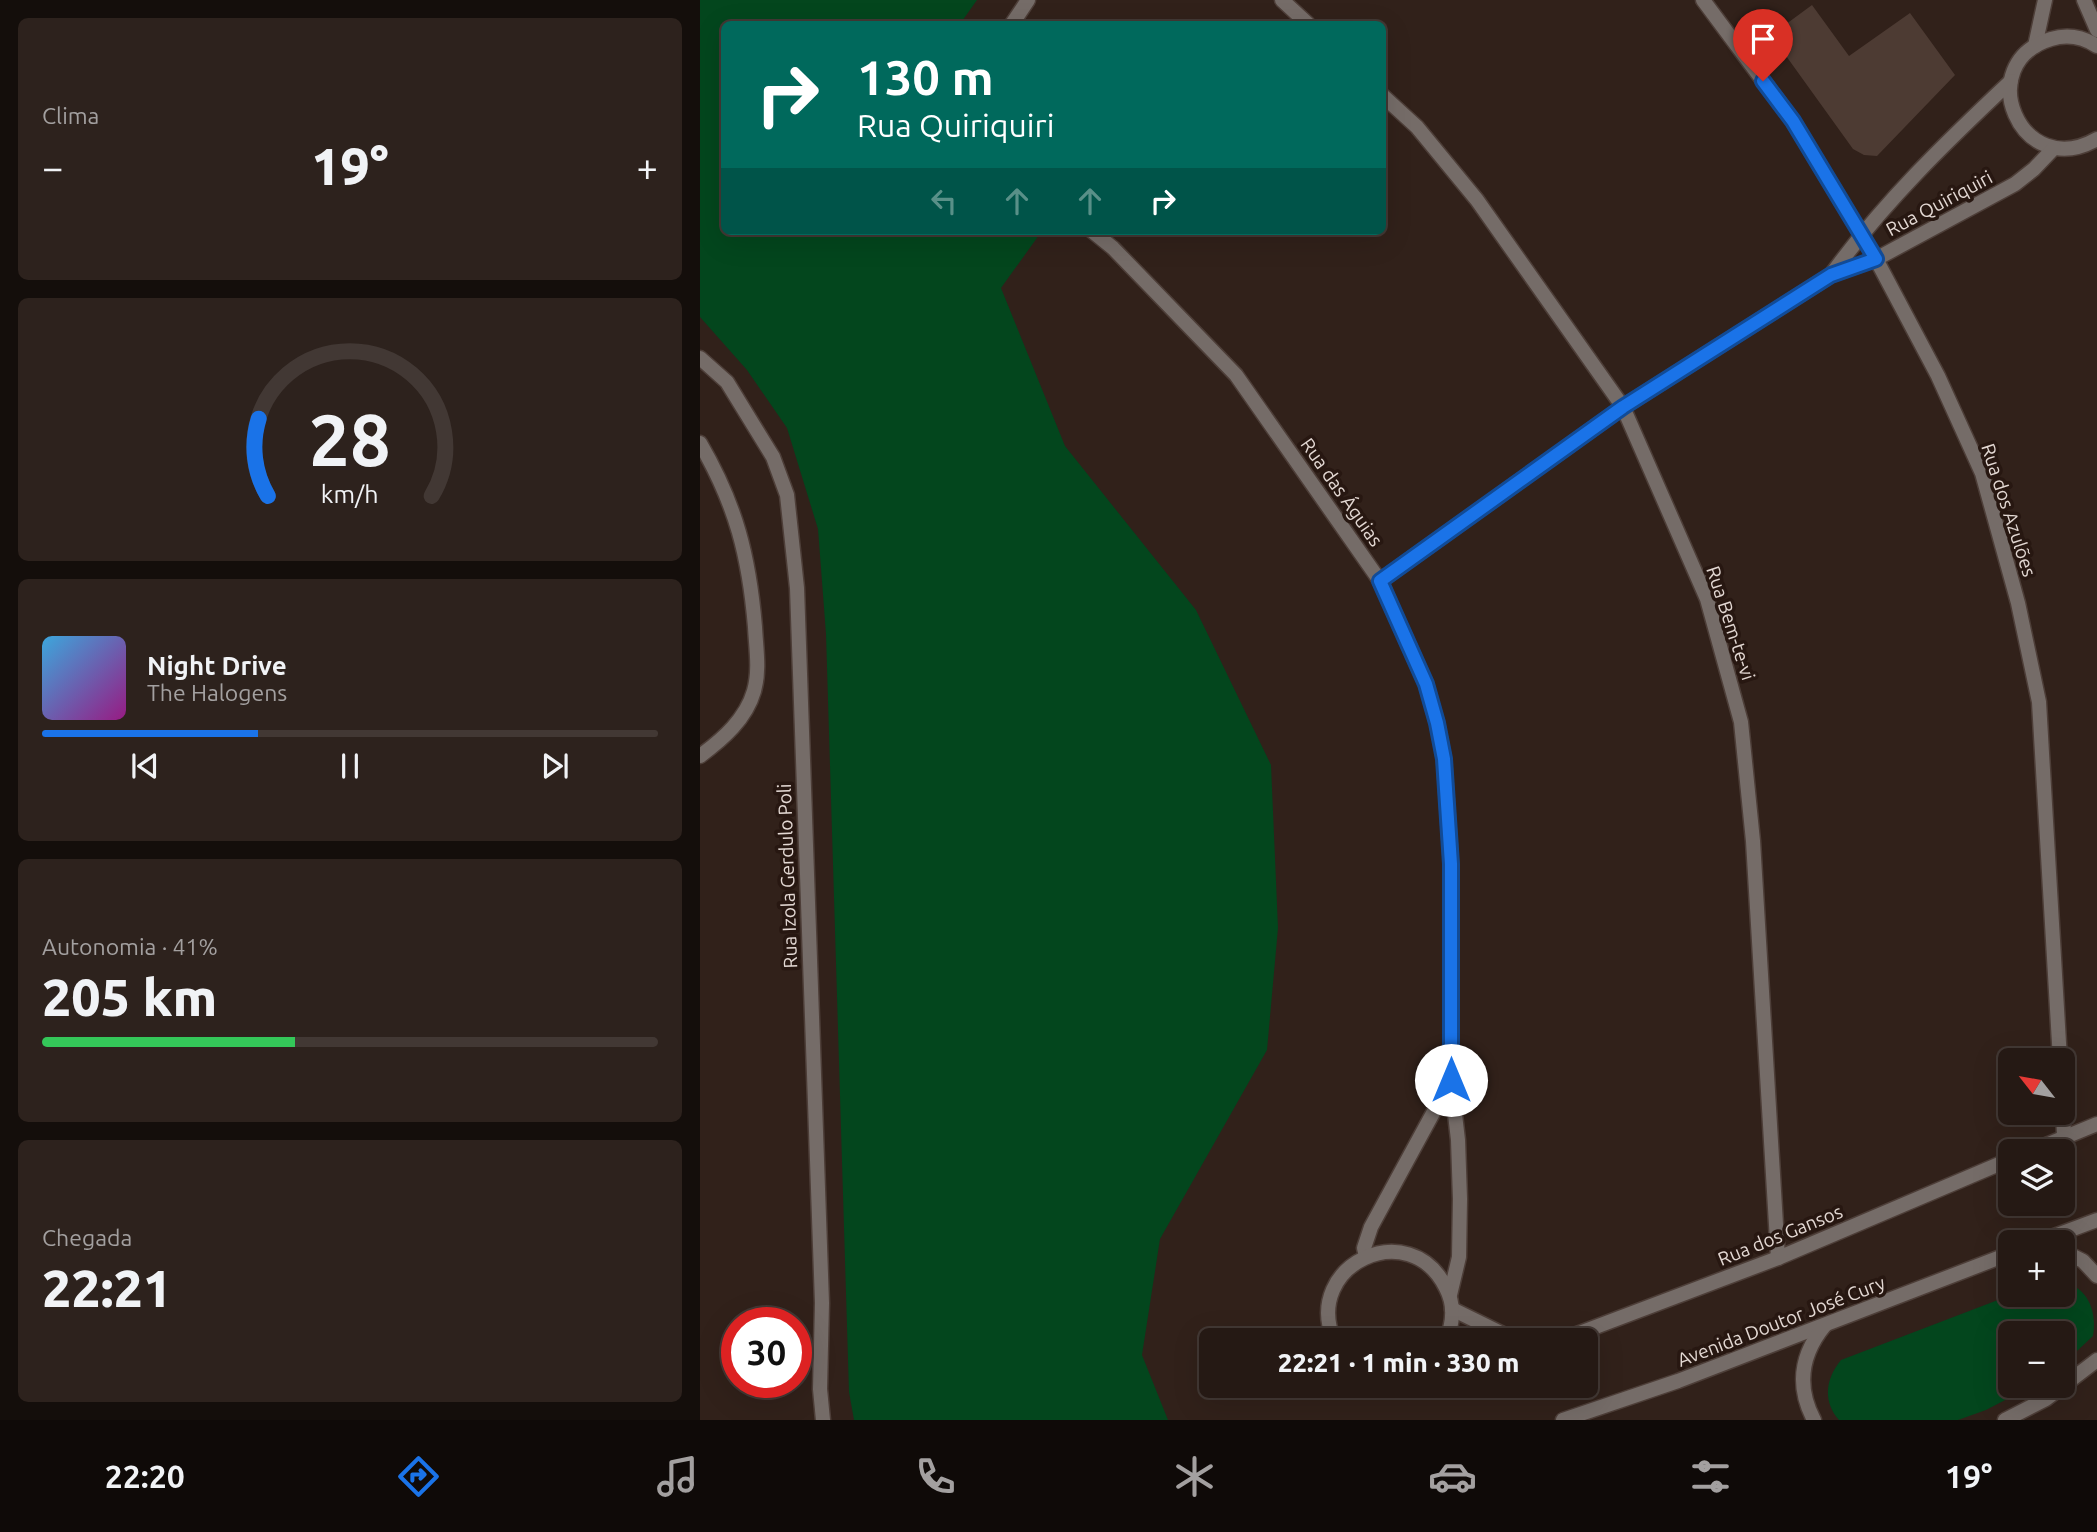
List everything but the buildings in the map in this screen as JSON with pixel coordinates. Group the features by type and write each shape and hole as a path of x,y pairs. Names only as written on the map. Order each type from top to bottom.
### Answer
{"street":[{"path":"1014,21 1028,0"},
{"path":"1282,0 1305,21"},
{"name":"Rua dos Azulões","path":"1703,0 1793,121 1876,259 1938,376 1982,473 2018,603 2039,702 2059,1048"},
{"path":"2035,46 2045,0"},
{"path":"2084,0 2097,30"},
{"path":"2035,46 2058,37 2074,37 2097,46"},
{"name":"Rua Quiriquiri","path":"1831,275 1861,234 1930,158 2011,81 2017,65 2035,46"},
{"path":"2011,81 2009,99 2014,116 2037,142 2054,148 2070,149 2097,139"},
{"name":"Rua Bem-te-vi","path":"1386,99 1417,127 1477,200 1623,407 1707,599 1741,722 1753,841 1778,1258"},
{"name":"Rua Quiriquiri","path":"1380,581 1623,407 1831,275 1876,259 2015,184 2054,148"},
{"name":"Rua das Águias","path":"1097,235 1113,248 1236,375 1380,581 1426,684 1444,759 1451,864 1451,1080 1458,1140 1460,1199 1451,1328"},
{"name":"Rua Izola Gerdulo Poli","path":"700,358 727,382 774,457 789,508 797,588 822,1303 820,1389 823,1420"},
{"path":"700,443 733,509 745,549 753,603 757,661 754,690 747,709 731,730 700,756"},
{"path":"1366,1256 1364,1248 1371,1227 1451,1080"},
{"path":"2057,1139 2097,1124"},
{"path":"2064,1125 2064,1136"},
{"name":"Rua dos Gansos","path":"1593,1328 1778,1258 1998,1165"},
{"path":"2070,1230 2097,1220"},
{"path":"1331,1328 1329,1300 1337,1282 1350,1267 1366,1256 1386,1251 1406,1253 1426,1262 1441,1276 1451,1302 1495,1328"},
{"path":"2075,1257 2083,1261 2097,1276"},
{"name":"Avenida Doutor José Cury","path":"1563,1420 1678,1381 1998,1258"},
{"path":"1814,1420 1803,1390 1803,1372 1807,1354 1826,1324"},
{"path":"2005,1420 2046,1399 2097,1360"}],"green space":[{"path":"700,0 977,0 962,21 721,21 721,235 1039,235 1001,288 1065,446 1196,610 1271,765 1278,928 1267,1050 1160,1239 1142,1355 1168,1420 854,1420 849,1392 826,634 818,529 787,428 747,370 700,317"},
{"path":"2075,1287 2085,1295 2094,1318 2093,1336 2075,1353 2075,1321 1998,1321 1998,1398 2009,1398 1958,1420 1839,1420 1830,1405 1828,1390 1832,1374 1841,1360 1998,1300 1998,1307 2075,1307"}],"route":[{"path":"1451,1080 1451,864 1444,759 1426,684 1380,581 1623,407 1831,275 1876,259 1793,121 1763,81"}]}
